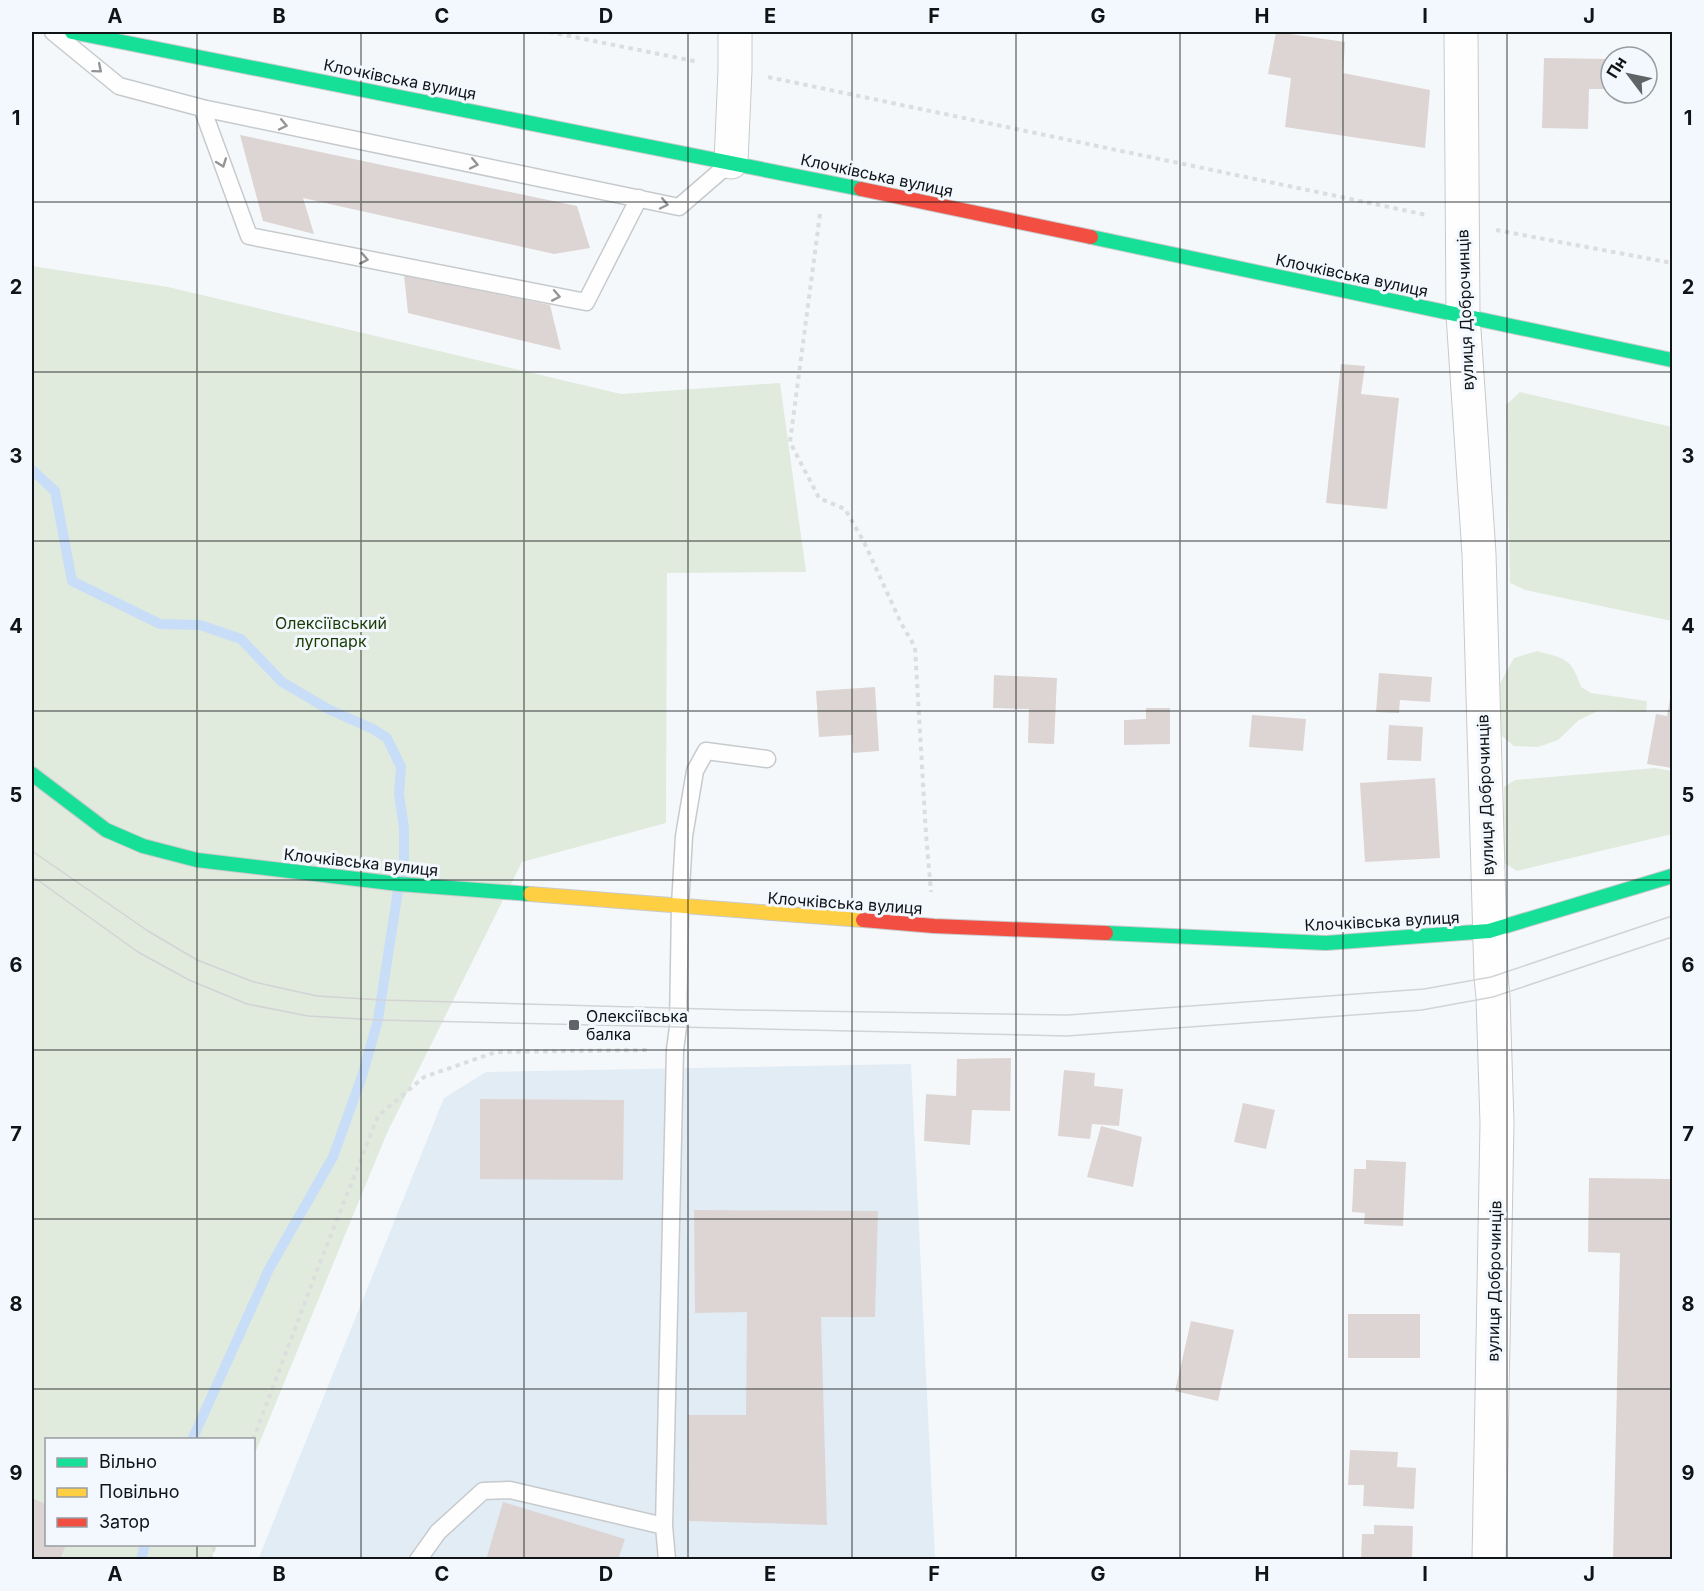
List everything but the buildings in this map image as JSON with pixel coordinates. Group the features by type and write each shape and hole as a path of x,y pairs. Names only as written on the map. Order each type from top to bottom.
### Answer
{"street":[{"name":"Клочківська вулиця","path":"72,32 824,181 1672,360"},
{"path":"730,162 735,32"},
{"name":"вулиця Доброчинців","path":"1461,32 1463,315 1479,554 1489,931 1497,1123 1489,1560"},
{"name":"Клочківська вулиця","path":"32,774 106,831 143,846 197,860 399,884 934,926 1326,943 1489,931 1672,876"}],"lane":[{"path":"53,32 119,86 202,108 679,207 730,162"},
{"path":"202,108 249,236 586,302 639,198"},
{"path":"667,1560 664,1526 675,1050 678,1027 680,906 684,836 695,771 706,751 767,759"},
{"path":"418,1560 438,1532 483,1491 510,1490 664,1526"}],"path":[{"path":"549,32 1461,223 1672,264"},
{"path":"824,181 790,442 819,498 845,509 864,542 901,623 915,647 934,926"},
{"path":"254,1438 378,1116 424,1077 496,1052 675,1050"}],"shaded area":[{"path":"911,1064 935,1559 258,1560 444,1098 486,1072"}],"green space":[{"name":"Олексіївський лугопарк","path":"32,266 168,287 621,394 780,383 806,572 667,573 666,823 522,862 387,1133 255,1454 255,1438 45,1438 45,1546 217,1546 211,1559 32,1559"},
{"path":"1520,392 1672,427 1672,621 1525,590 1510,583 1506,405"},
{"path":"1537,651 1566,661 1574,670 1581,687 1591,693 1647,701 1646,712 1598,711 1579,720 1558,740 1538,747 1514,746 1502,736 1496,709 1498,687 1514,658"},
{"path":"1655,768 1672,771 1672,834 1517,871 1504,863 1504,787 1515,780"}],"waterway":[{"path":"32,470 55,491 72,581 160,624 200,625 241,639 282,682 328,709 373,729 387,738 401,767 399,794 404,828 404,865 378,1020 362,1076 333,1157 269,1269 193,1438"},
{"path":"141,1560 144,1546"}],"tram line":[{"path":"32,851 148,931 197,960 254,982 317,996 382,1000 742,1010 1068,1015 1424,989 1491,977 1672,916"},
{"path":"32,876 138,952 189,980 247,1004 308,1016 378,1020 1067,1036 1422,1010 1493,997 1672,937"}],"traffic: fast":[{"path":"72,32 861,189"},
{"path":"1091,237 1672,360"},
{"path":"32,774 106,830 143,846 197,860 399,884 530,894"},
{"path":"1106,933 1326,943 1489,931 1672,876"}],"traffic: slow":[{"path":"530,894 863,920"}],"traffic: jam":[{"path":"861,189 1091,237"},
{"path":"863,920 934,926 1106,933"}],"place":[{"name":"Олексіївська балка","path":"574,1025"}]}
